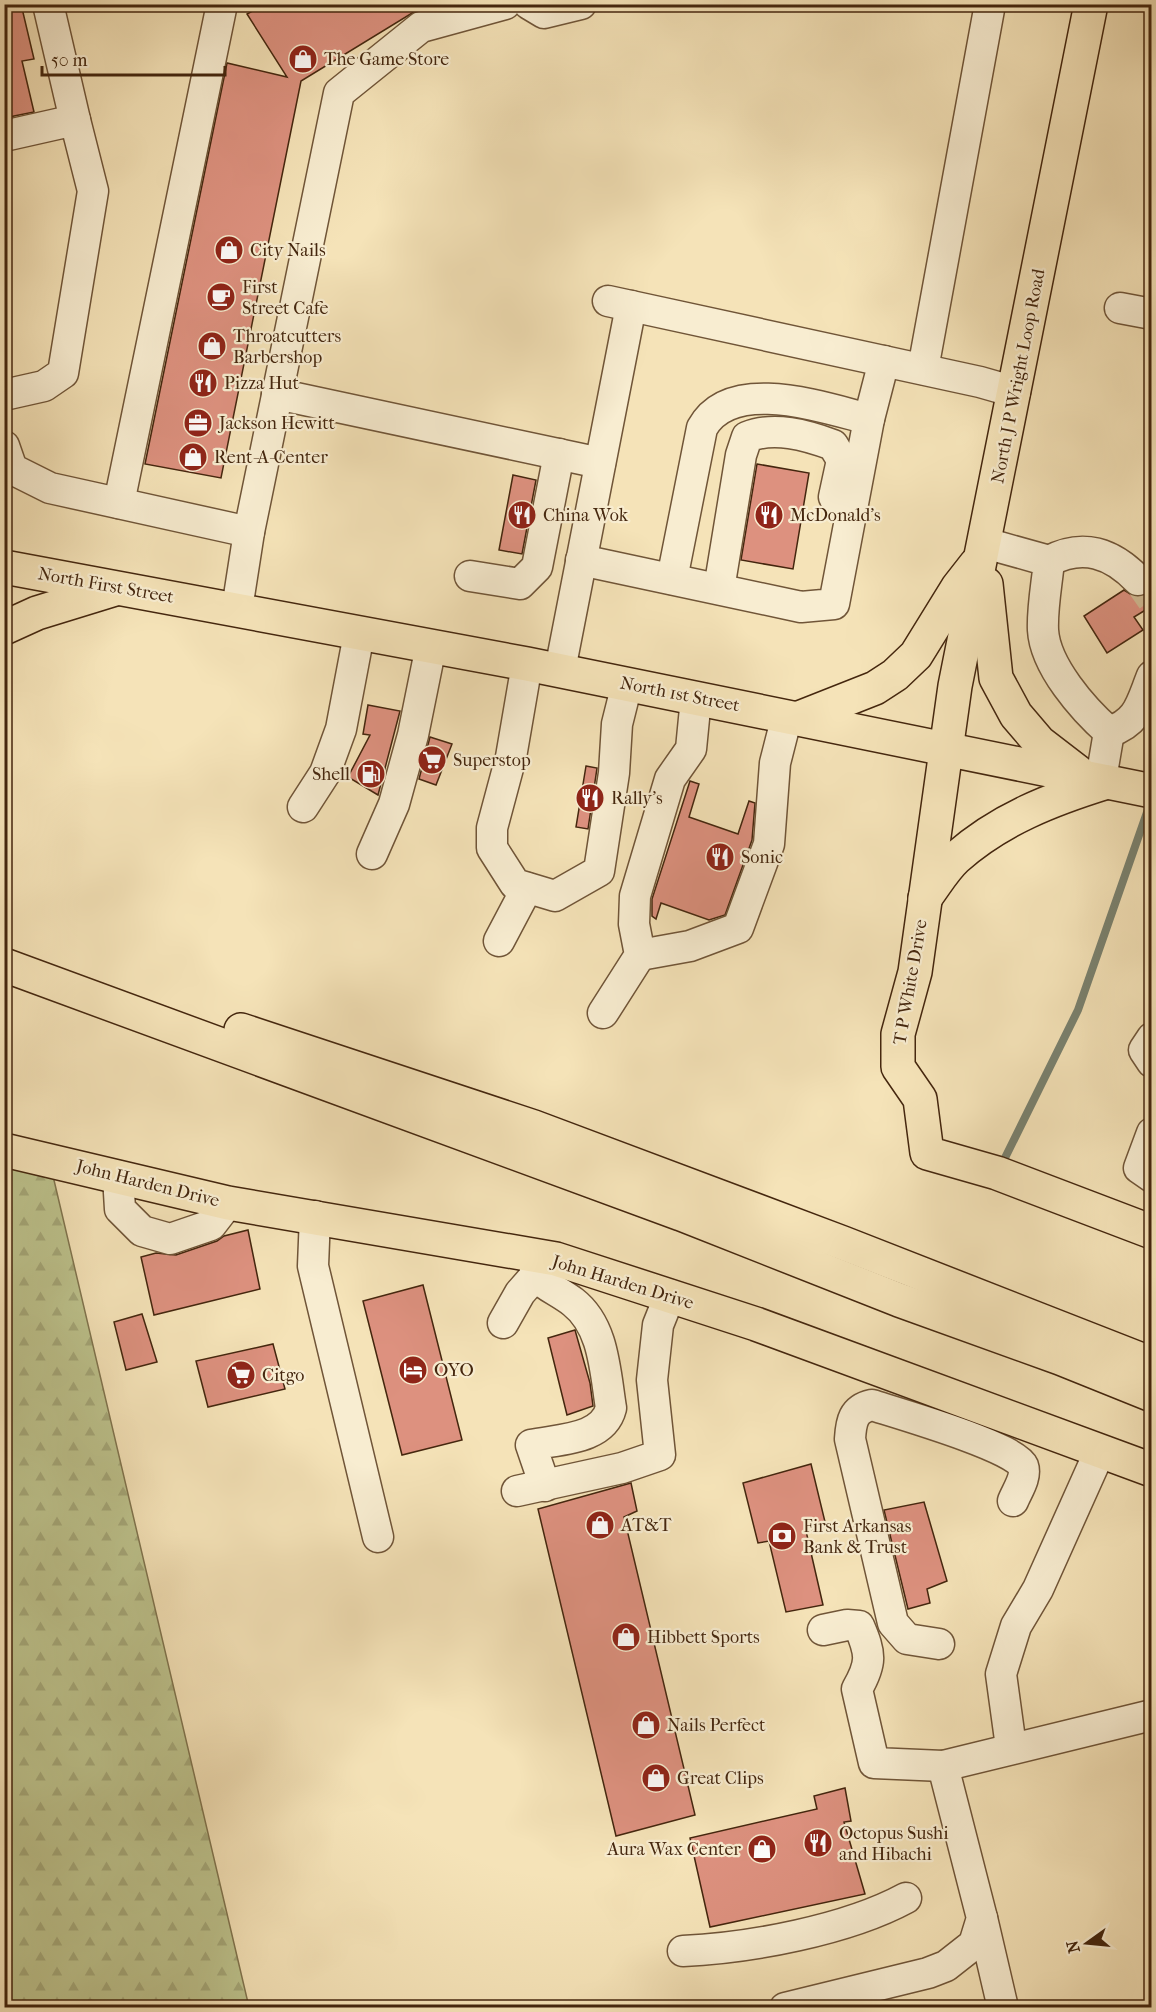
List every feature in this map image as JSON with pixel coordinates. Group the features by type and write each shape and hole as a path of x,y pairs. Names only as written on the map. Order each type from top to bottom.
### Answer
{"main road":[{"name":"North J P Wright Loop Road","path":"945,747 1091,4"},
{"path":"793,717 875,688 895,675 916,655 984,549"},
{"path":"984,549 996,678 1016,715 1040,742 1097,779"},
{"name":"North First Street","path":"4,567 223,607"},
{"path":"4,628 37,613 119,588"},
{"name":"North 1st Street","path":"223,607 560,670 1152,791"},
{"name":"T P White Drive","path":"945,747 915,972 898,1034 898,1067 920,1100 927,1154 997,1173 1152,1232"},
{"path":"924,899 954,859 993,830 1031,808 1097,779"},
{"path":"4,948 174,1008 534,1127 843,1243 1152,1364"},
{"path":"4,965 681,1214 899,1300 1060,1358 1152,1395"},
{"name":"John Harden Drive","path":"4,1150 228,1203 315,1216 542,1263 670,1295 1099,1453 1152,1470"}],"lane":[{"path":"4,395 44,386 63,373 93,191 48,4"},
{"path":"119,503 222,4"},
{"path":"223,607 249,532 339,93 421,27 505,4"},
{"path":"529,4 544,13 581,4"},
{"path":"923,369 990,4"},
{"path":"4,136 75,120"},
{"path":"560,670 600,463 619,304 923,369 1015,392"},
{"path":"1120,308 1152,314"},
{"path":"581,560 801,607 834,604 869,419 884,361"},
{"path":"278,393 600,463"},
{"path":"672,579 702,428 709,415 720,407 766,398 786,398 869,419"},
{"path":"719,589 741,455 747,436 763,430 822,440 833,445 842,460 813,606"},
{"path":"4,446 12,470 50,488 249,532"},
{"path":"470,576 520,584 537,567 559,454"},
{"path":"984,549 1049,561 1067,551 1106,556 1117,561 1138,580"},
{"path":"1049,561 1043,630 1047,651 1075,697 1109,732"},
{"path":"303,807 325,773 341,729 359,634"},
{"path":"372,854 394,804 413,735 430,646"},
{"path":"527,664 512,757 492,828 492,848 514,884 555,896 599,871 614,773 617,724 627,684"},
{"path":"1109,732 1123,727 1135,717 1152,676"},
{"path":"603,1013 640,956 634,924 635,896 670,779 691,749 696,698"},
{"path":"640,956 690,946 738,928 769,844 775,763 793,717"},
{"path":"1097,779 1109,732"},
{"path":"499,941 527,888"},
{"path":"1152,1038 1144,1050 1152,1062"},
{"path":"1145,1173 1152,1133"},
{"path":"118,1176 120,1209 142,1231 170,1239 211,1225 228,1203"},
{"path":"315,1216 313,1266 378,1537"},
{"path":"503,1323 520,1293 542,1263"},
{"path":"542,1263 548,1288 572,1301 588,1316 595,1328 611,1408 608,1421 597,1430 531,1444 531,1489 660,1455 652,1380 658,1325 670,1295"},
{"path":"939,1644 908,1639 893,1623 850,1439 851,1421 857,1412 872,1405 1006,1452 1023,1466 1023,1478 1013,1501"},
{"path":"1011,1747 1001,1674 1016,1626 1038,1589 1099,1453"},
{"path":"823,1630 847,1625 859,1626 868,1649 868,1670 857,1689 874,1762 942,1766 1011,1747 1152,1715"},
{"path":"942,1766 1003,2007"},
{"path":"683,1951 729,1949 818,1929 876,1914 906,1898"},
{"path":"785,2007 946,1966 974,1944 982,1918"}],"green space":[{"path":"5,1150 49,1159 249,2007 5,2008"}],"building":[{"path":"4,4 21,4 34,59 22,61 34,112 4,118"},
{"path":"266,4 427,4 301,81 221,478 145,464 227,63 287,77 247,14"},
{"name":"McDonald's","path":"757,464 809,473 793,569 741,560"},
{"name":"China Wok","path":"513,475 536,480 522,554 499,550"},
{"path":"1124,590 1135,597 1144,596 1152,590 1152,606 1134,617 1143,630 1107,653 1084,616"},
{"path":"368,705 400,711 378,795 348,777 370,735 363,734"},
{"name":"Superstop","path":"430,737 452,744 436,785 419,779"},
{"name":"Rally's","path":"586,766 597,768 588,829 576,827"},
{"name":"Sonic","path":"690,781 699,784 689,817 738,834 749,801 755,803 752,840 725,915 709,920 661,903 656,919 652,916 652,899"},
{"path":"248,1230 260,1289 154,1315 141,1257 156,1253 176,1255 217,1241 224,1236"},
{"name":"OYO","path":"423,1285 462,1440 402,1455 363,1301"},
{"path":"142,1314 157,1362 126,1370 114,1322"},
{"path":"575,1330 590,1383 593,1406 567,1415 548,1338"},
{"name":"Citgo","path":"273,1344 285,1389 208,1407 196,1361"},
{"name":"First Arkansas Bank & Trust","path":"811,1464 826,1526 806,1531 823,1605 786,1612 769,1541 758,1543 743,1483"},
{"path":"631,1483 637,1511 624,1517 695,1815 616,1836 538,1509"},
{"path":"924,1502 947,1581 927,1589 930,1603 908,1609 884,1510"},
{"path":"845,1788 851,1821 844,1822 865,1894 710,1927 690,1838 817,1809 814,1796"}],"waterway":[{"path":"1001,1166 1078,1010 1152,798"}],"tunnel":[{"path":"1138,580 1152,600"}],"place":[{"name":"The Game Store","path":"303,59"},
{"name":"City Nails","path":"229,250"},
{"name":"First Street Cafe","path":"221,297"},
{"name":"Throatcutters Barbershop","path":"212,346"},
{"name":"Pizza Hut","path":"203,383"},
{"name":"Jackson Hewitt","path":"198,423"},
{"name":"Rent-A-Center","path":"193,457"},
{"name":"China Wok","path":"522,515"},
{"name":"McDonald's","path":"769,515"},
{"name":"Superstop","path":"432,760"},
{"name":"Shell","path":"371,774"},
{"name":"Rally's","path":"590,798"},
{"name":"Sonic","path":"720,857"},
{"name":"OYO","path":"413,1370"},
{"name":"Citgo","path":"241,1375"},
{"name":"AT&T","path":"600,1525"},
{"name":"First Arkansas Bank & Trust","path":"782,1536"},
{"name":"Hibbett Sports","path":"626,1637"},
{"name":"Nails Perfect","path":"646,1725"},
{"name":"Great Clips","path":"656,1778"},
{"name":"Octopus Sushi and Hibachi","path":"818,1843"},
{"name":"Aura Wax Center","path":"762,1849"}]}
